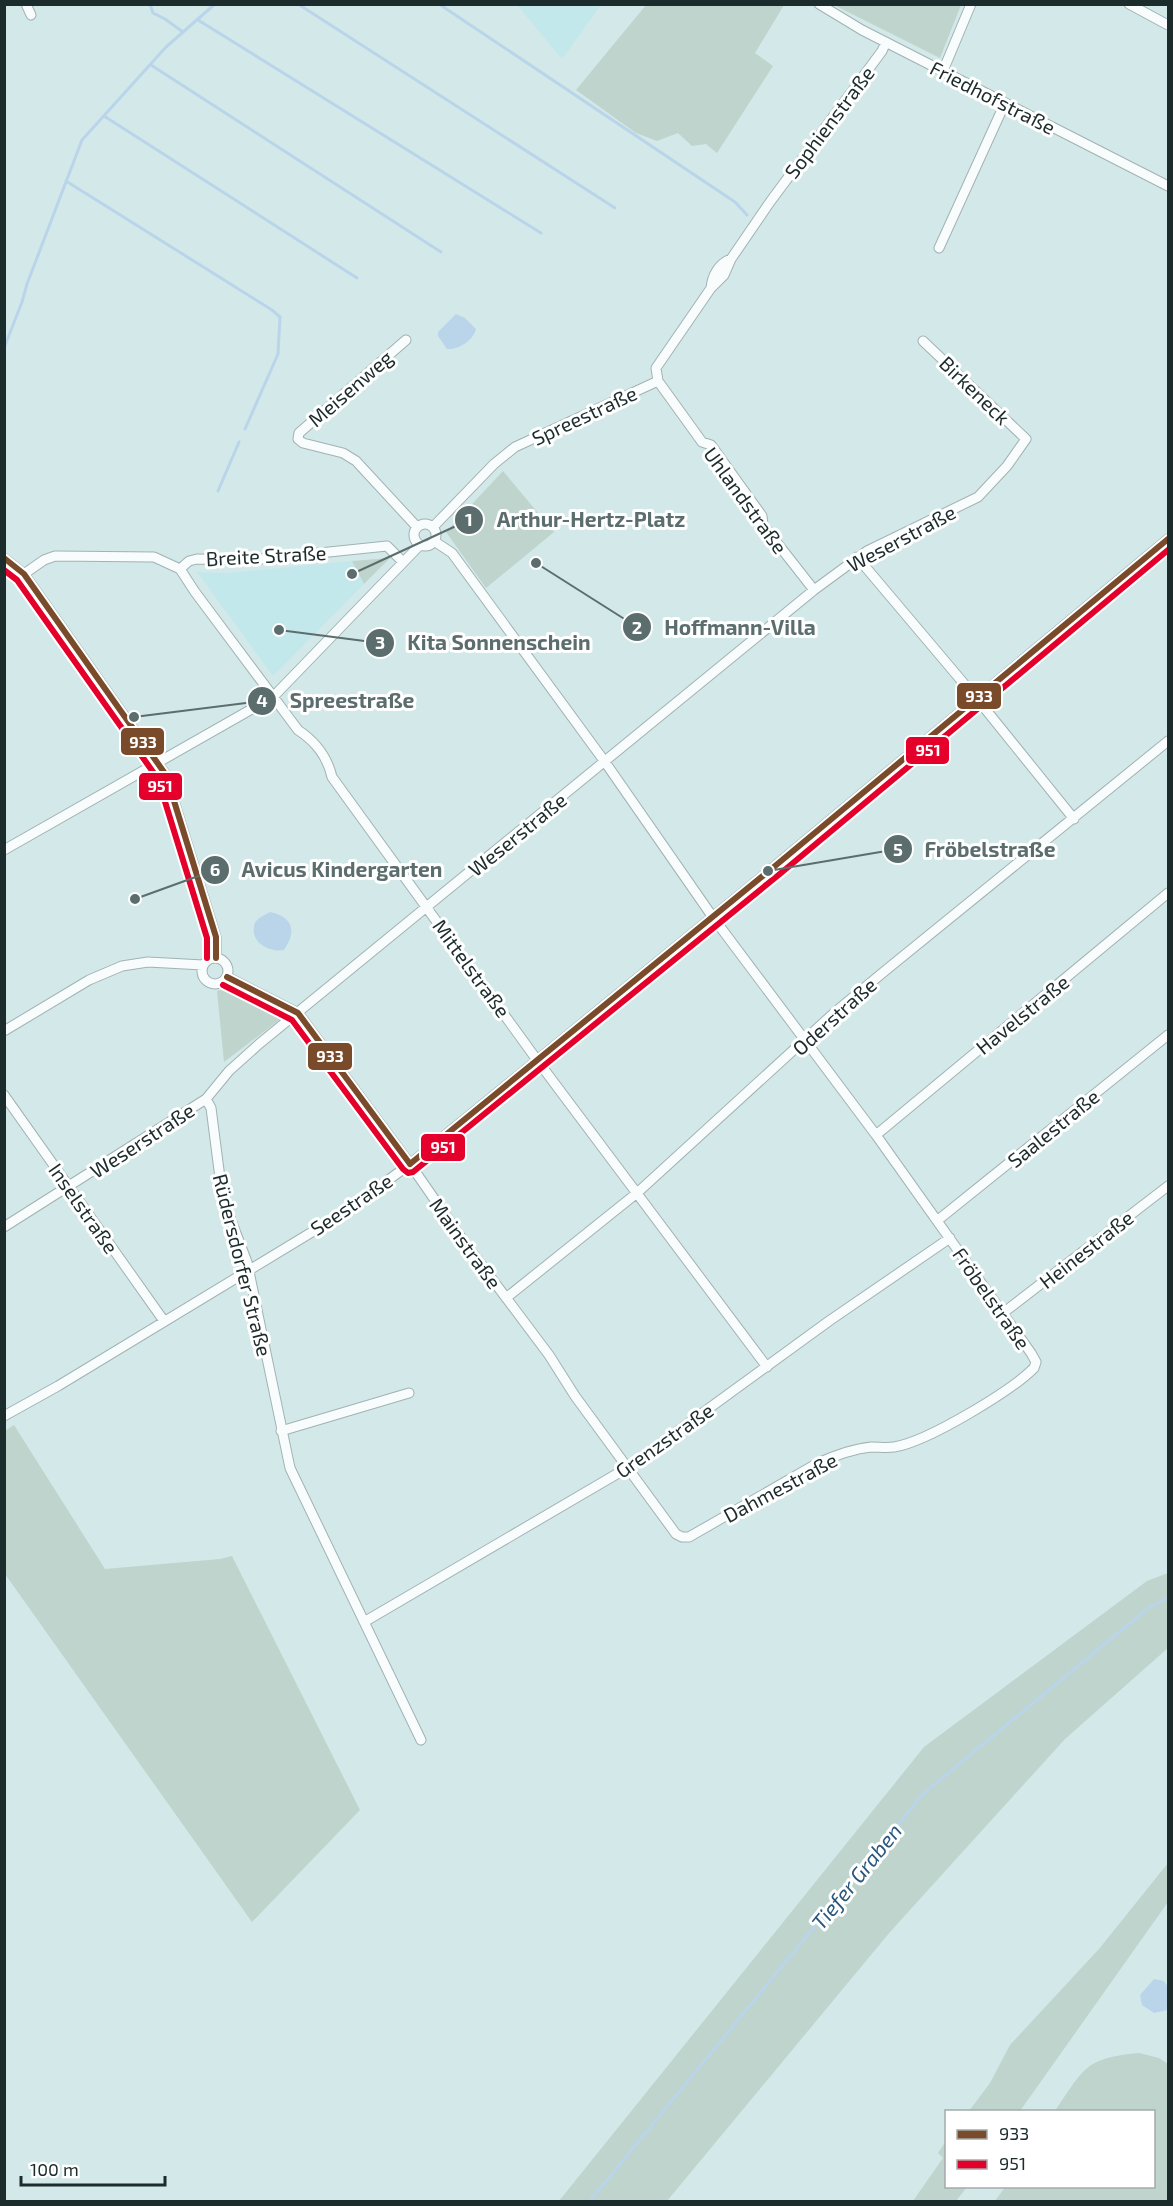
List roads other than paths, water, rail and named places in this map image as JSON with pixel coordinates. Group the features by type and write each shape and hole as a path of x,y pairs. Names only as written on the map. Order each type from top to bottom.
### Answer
{"street":[{"path":"26,4 31,15"},
{"name":"Friedhofstraße","path":"819,4 886,42 1168,186"},
{"path":"943,71 971,4"},
{"path":"1129,4 1168,25"},
{"name":"Sophienstraße","path":"770,202 886,42"},
{"path":"939,248 1005,103"},
{"name":"Spreestraße","path":"433,527 494,464 515,447 658,381 656,368 711,288 723,275 731,259 770,202"},
{"name":"Meisenweg","path":"406,340 299,433 298,440 343,453 356,461 417,527"},
{"name":"Birkeneck","path":"923,341 1026,439"},
{"name":"Uhlandstraße","path":"658,381 702,442 711,445 762,516 764,525 814,590"},
{"name":"Weserstraße","path":"4,1227 206,1099 229,1071 298,1013 814,590 857,558 978,497 1007,466 1026,439"},
{"path":"427,524 433,527 436,536 428,546 420,544 414,537 417,527 427,524"},
{"name":"Seestraße","path":"4,1416 58,1386 345,1212 410,1164 782,860 1168,539"},
{"name":"Fröbelstraße","path":"434,541 452,553 605,762 712,916 876,1134 1036,1362"},
{"path":"4,850 273,697 420,544"},
{"name":"Breite Straße","path":"24,574 44,560 55,556 154,557 180,568 189,561 197,559 251,560 387,546 403,562"},
{"path":"4,558 15,564 24,574 166,775 216,937 216,958"},
{"path":"857,558 1074,819"},
{"name":"Mittelstraße","path":"180,568 195,592 298,730 313,740 328,762 332,777 537,1060 767,1367"},
{"name":"Oderstraße","path":"506,1298 637,1193 834,1013 886,969 1168,741"},
{"name":"Havelstraße","path":"876,1134 1168,893"},
{"path":"216,958 227,965 227,977 217,984 209,983 203,977 203,965 208,959 216,958"},
{"path":"4,1031 89,980 122,966 148,962 203,965"},
{"name":"Mainstraße","path":"227,977 298,1013 549,1354 575,1396 627,1468 676,1534 682,1537"},
{"name":"Saalestraße","path":"938,1220 1168,1035"},
{"name":"Inselstraße","path":"4,1095 164,1321"},
{"name":"Rüdersdorfer Straße","path":"206,1099 211,1108 220,1178 229,1215 249,1270 290,1468 421,1740"},
{"name":"Heinestraße","path":"1003,1313 1168,1186"},
{"name":"Grenzstraße","path":"364,1622 627,1468 829,1321 950,1238"},
{"name":"Dahmestraße","path":"682,1537 689,1537 818,1463 839,1454 873,1447 893,1448 944,1427 974,1411 1030,1372 1036,1362"},
{"path":"281,1431 409,1393"}],"waterway":[{"path":"150,4 153,13 183,32"},
{"path":"4,348 82,140 166,47 215,4"},
{"path":"298,4 615,208"},
{"path":"439,4 735,202 747,215"},
{"path":"198,20 541,233"},
{"path":"151,65 441,252"},
{"path":"104,116 357,278"},
{"path":"66,181 280,317 278,354 245,429"},
{"path":"218,491 239,442"},
{"name":"Tiefer Graben","path":"589,2202 923,1794 1147,1609 1168,1598"}],"place":[{"name":"Hoffmann-Villa","path":"536,563"},
{"name":"Arthur-Hertz-Platz","path":"352,574"},
{"name":"Kita Sonnenschein","path":"279,630"},
{"name":"Spreestraße","path":"134,717"},
{"name":"Fröbelstraße","path":"768,871"},
{"name":"Avicus Kindergarten","path":"135,899"}]}
